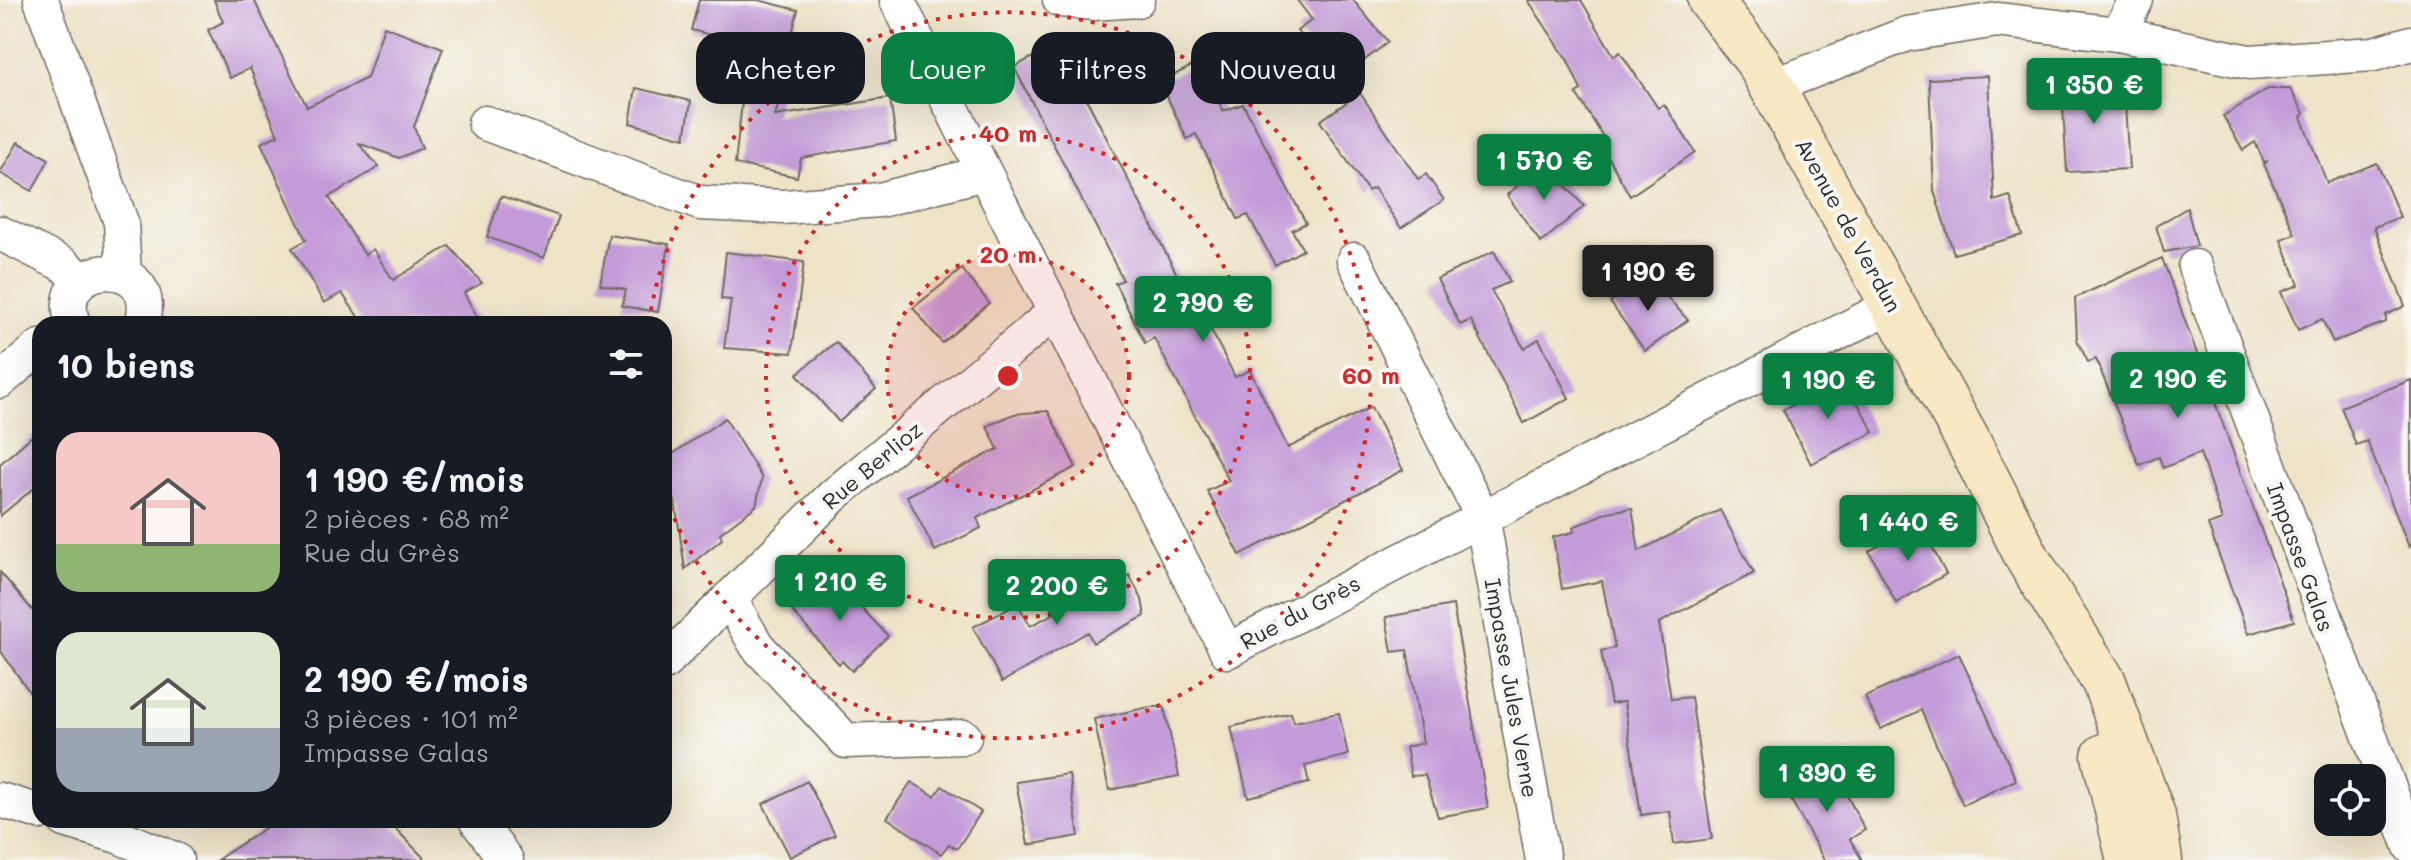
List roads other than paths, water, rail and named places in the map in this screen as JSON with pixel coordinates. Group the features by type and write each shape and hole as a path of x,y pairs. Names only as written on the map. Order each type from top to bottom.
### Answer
{"main road":[{"path":"1710,0 1764,74"},
{"path":"1746,0 1764,74"},
{"name":"Avenue de Verdun","path":"1764,74 1894,304 2028,559 2104,682 2153,815 2160,860"},
{"name":"Avenue de Verdun","path":"2028,559 2105,759 2129,860"}],"street":[{"path":"41,0 121,222 124,274"},
{"name":"Rue du Grès","path":"897,0 1227,651 1894,304"},
{"path":"1060,0 1093,3 1137,0"},
{"path":"2118,34 2136,0"},
{"path":"1764,74 1907,34 1997,20 2118,34 2249,62 2374,54 2411,43"},
{"path":"485,123 700,203 783,207 880,200 984,173"},
{"path":"0,233 64,265 82,280"},
{"name":"Impasse Jules Verne","path":"1354,260 1482,516 1543,860"},
{"name":"Impasse Galas","path":"2195,267 2411,847"},
{"path":"71,316 70,299 82,280 102,271 124,274 141,289 144,316"},
{"name":"Rue Berlioz","path":"672,655 834,495 1055,312"},
{"path":"0,381 32,354"},
{"path":"729,598 757,646 846,741 964,737"},
{"path":"0,800 32,810"},
{"path":"92,828 176,860"}]}
